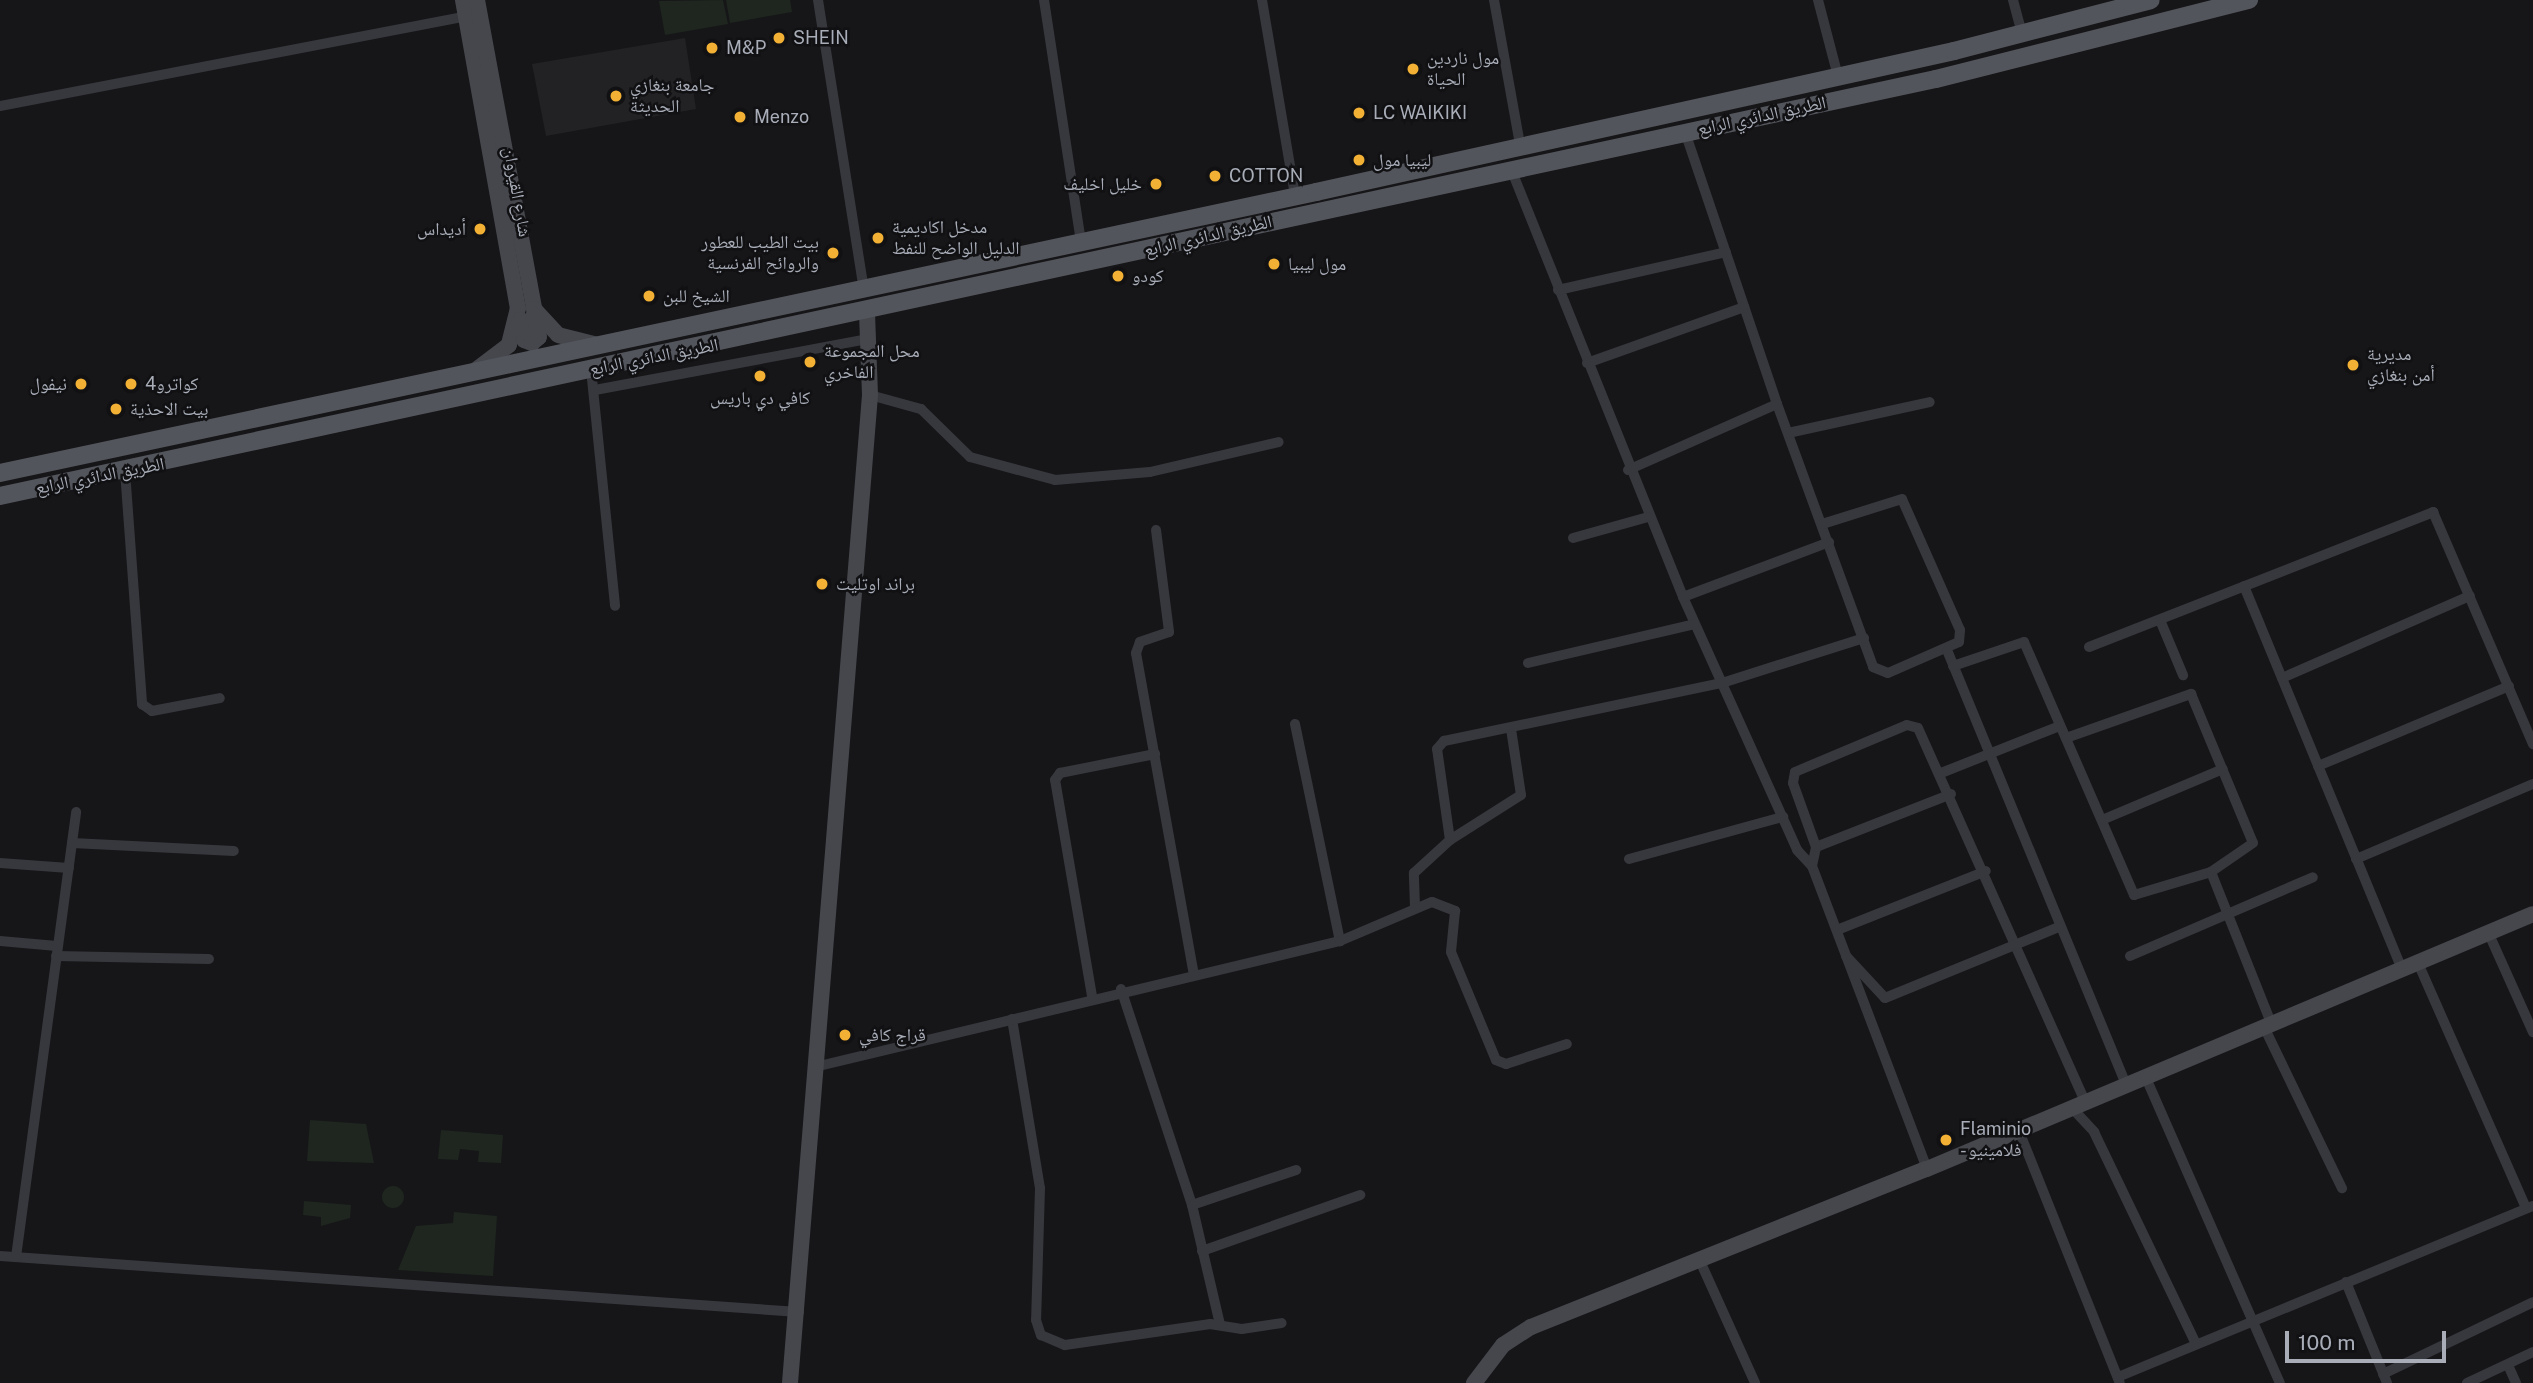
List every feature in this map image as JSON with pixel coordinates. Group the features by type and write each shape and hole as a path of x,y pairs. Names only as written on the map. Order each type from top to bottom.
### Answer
{"main road":[{"name":"الطريق الدائري الرابع","path":"0,473 1295,196 2022,34 2151,0"},
{"name":"الطريق الدائري الرابع","path":"0,496 591,369 867,314 1511,169 2063,49 2249,0"},
{"path":"1592,130 1597,150"}],"street":[{"path":"818,0 864,290"},
{"path":"1044,0 1081,242"},
{"path":"1262,0 1295,196"},
{"path":"1494,0 1520,145"},
{"path":"1818,0 1838,76"},
{"path":"2013,0 2022,34"},
{"path":"0,106 471,8"},
{"name":"شارع القيروان","path":"471,8 526,309 509,345 472,373"},
{"path":"1685,132 1777,404 1864,638 1880,673 1947,650 1959,642 1960,630 1907,503 1895,497 1822,524"},
{"path":"1511,169 1648,517 1783,817 1812,866 1927,1169"},
{"path":"1558,290 1726,252"},
{"path":"1587,363 1745,307"},
{"path":"526,309 558,335 598,345"},
{"path":"790,1383 799,1312 819,1066 870,395 867,314"},
{"path":"595,390 869,339"},
{"path":"591,369 615,606"},
{"path":"870,395 921,409 970,457 1055,480 1150,472 1279,442"},
{"path":"1788,433 1930,402"},
{"path":"1628,470 1777,404"},
{"path":"125,471 144,707 220,698"},
{"path":"2089,647 2428,511 2436,514 2533,744"},
{"path":"1573,538 1648,517"},
{"path":"1156,530 1169,632 1140,642 1136,653 1193,971"},
{"path":"1683,597 1829,542"},
{"path":"2244,586 2402,970"},
{"path":"2281,678 2470,596"},
{"path":"2160,620 2183,675"},
{"path":"1528,663 1695,624"},
{"path":"1450,840 1437,747 1447,739 1511,729 1722,683 1864,638"},
{"path":"1953,666 2021,640 2136,897 2211,872 2253,844 2189,692 2066,738"},
{"path":"1947,650 1987,756 2126,1085"},
{"path":"2318,766 2509,687"},
{"path":"1295,724 1340,941"},
{"path":"1812,866 1816,847 1793,783 1795,772 1913,725 1941,773 1986,871 2079,1106 2196,1344"},
{"path":"1941,773 2060,726"},
{"path":"1415,906 1415,873 1450,840 1521,795 1511,729"},
{"path":"1092,996 1055,780 1060,773 1154,754"},
{"path":"2102,820 2223,769"},
{"path":"2356,859 2533,784"},
{"path":"1816,847 1951,794"},
{"path":"16,1257 76,812"},
{"path":"1629,859 1783,817"},
{"path":"72,843 234,851"},
{"path":"0,863 69,868"},
{"path":"1837,930 1986,871"},
{"path":"2211,872 2229,913 2269,1027 2343,1188"},
{"path":"2130,956 2313,877"},
{"path":"819,1066 1193,971 1340,941 1415,906 1435,902 1455,911 1451,952 1496,1060 1507,1063 1567,1044"},
{"path":"1474,1383 1489,1359 1521,1332 2019,1131 2533,914"},
{"path":"1846,956 1885,998 2059,927"},
{"path":"2488,932 2533,1032"},
{"path":"0,941 57,951 209,959"},
{"path":"2019,1131 2119,1380 2196,1344 2530,1207 2417,963"},
{"path":"1121,989 1192,1205 1220,1324"},
{"path":"1012,1019 1040,1188 1038,1331 1065,1345 1220,1324 1242,1329 1282,1323"},
{"path":"2146,1077 2280,1383"},
{"path":"1192,1205 1296,1170"},
{"path":"1202,1251 1360,1195"},
{"path":"0,1256 799,1312"},
{"path":"1700,1261 1755,1383"},
{"path":"2346,1282 2385,1378 2533,1302"},
{"path":"2467,1383 2533,1353"},
{"path":"2508,1365 2516,1383"}],"shaded area":[{"path":"723,0 728,24 665,35 659,1"},
{"path":"726,0 790,0 792,12 730,23"},
{"name":"جامعة بنغازي الحديثة","path":"685,38 696,109 546,136 532,64"},
{"path":"310,1120 366,1124 374,1163 307,1161"},
{"path":"441,1130 503,1135 501,1163 478,1162 479,1151 460,1149 458,1160 438,1159"},
{"path":"393,1186 401,1189 404,1197 401,1205 393,1208 385,1205 382,1197 385,1189"},
{"path":"304,1201 351,1205 350,1218 321,1226 321,1217 303,1215"},
{"path":"454,1212 497,1216 493,1276 398,1270 416,1226 453,1223"}],"place":[{"name":"SHEIN","path":"779,38"},
{"name":"M&P","path":"712,48"},
{"name":"مول ناردين الحياة","path":"1413,69"},
{"name":"جامعة بنغازي الحديثة","path":"616,96"},
{"name":"LC WAIKIKI","path":"1359,113"},
{"name":"Menzo","path":"740,117"},
{"name":"ليبيا مول","path":"1359,160"},
{"name":"COTTON","path":"1215,176"},
{"name":"خليل اخليف","path":"1156,184"},
{"name":"أديداس","path":"480,229"},
{"name":"مدخل اكاديمية الدليل الواضح للنفط","path":"878,238"},
{"name":"بيت الطيب للعطور والروائح الفرنسية","path":"833,253"},
{"name":"مول ليبيا","path":"1274,264"},
{"name":"كودو","path":"1118,276"},
{"name":"الشيخ للبن","path":"649,296"},
{"name":"محل المجموعة الفاخري","path":"810,362"},
{"name":"مديرية أمن بنغازي","path":"2353,365"},
{"name":"كافي دي باريس","path":"760,376"},
{"name":"نيفول","path":"81,384"},
{"name":"كواترو4","path":"131,384"},
{"name":"بيت الاحذية","path":"116,409"},
{"name":"براند اوتليت","path":"822,584"},
{"name":"قراج كافي","path":"845,1035"},
{"name":"Flaminio - فلامينيو","path":"1946,1140"}]}
